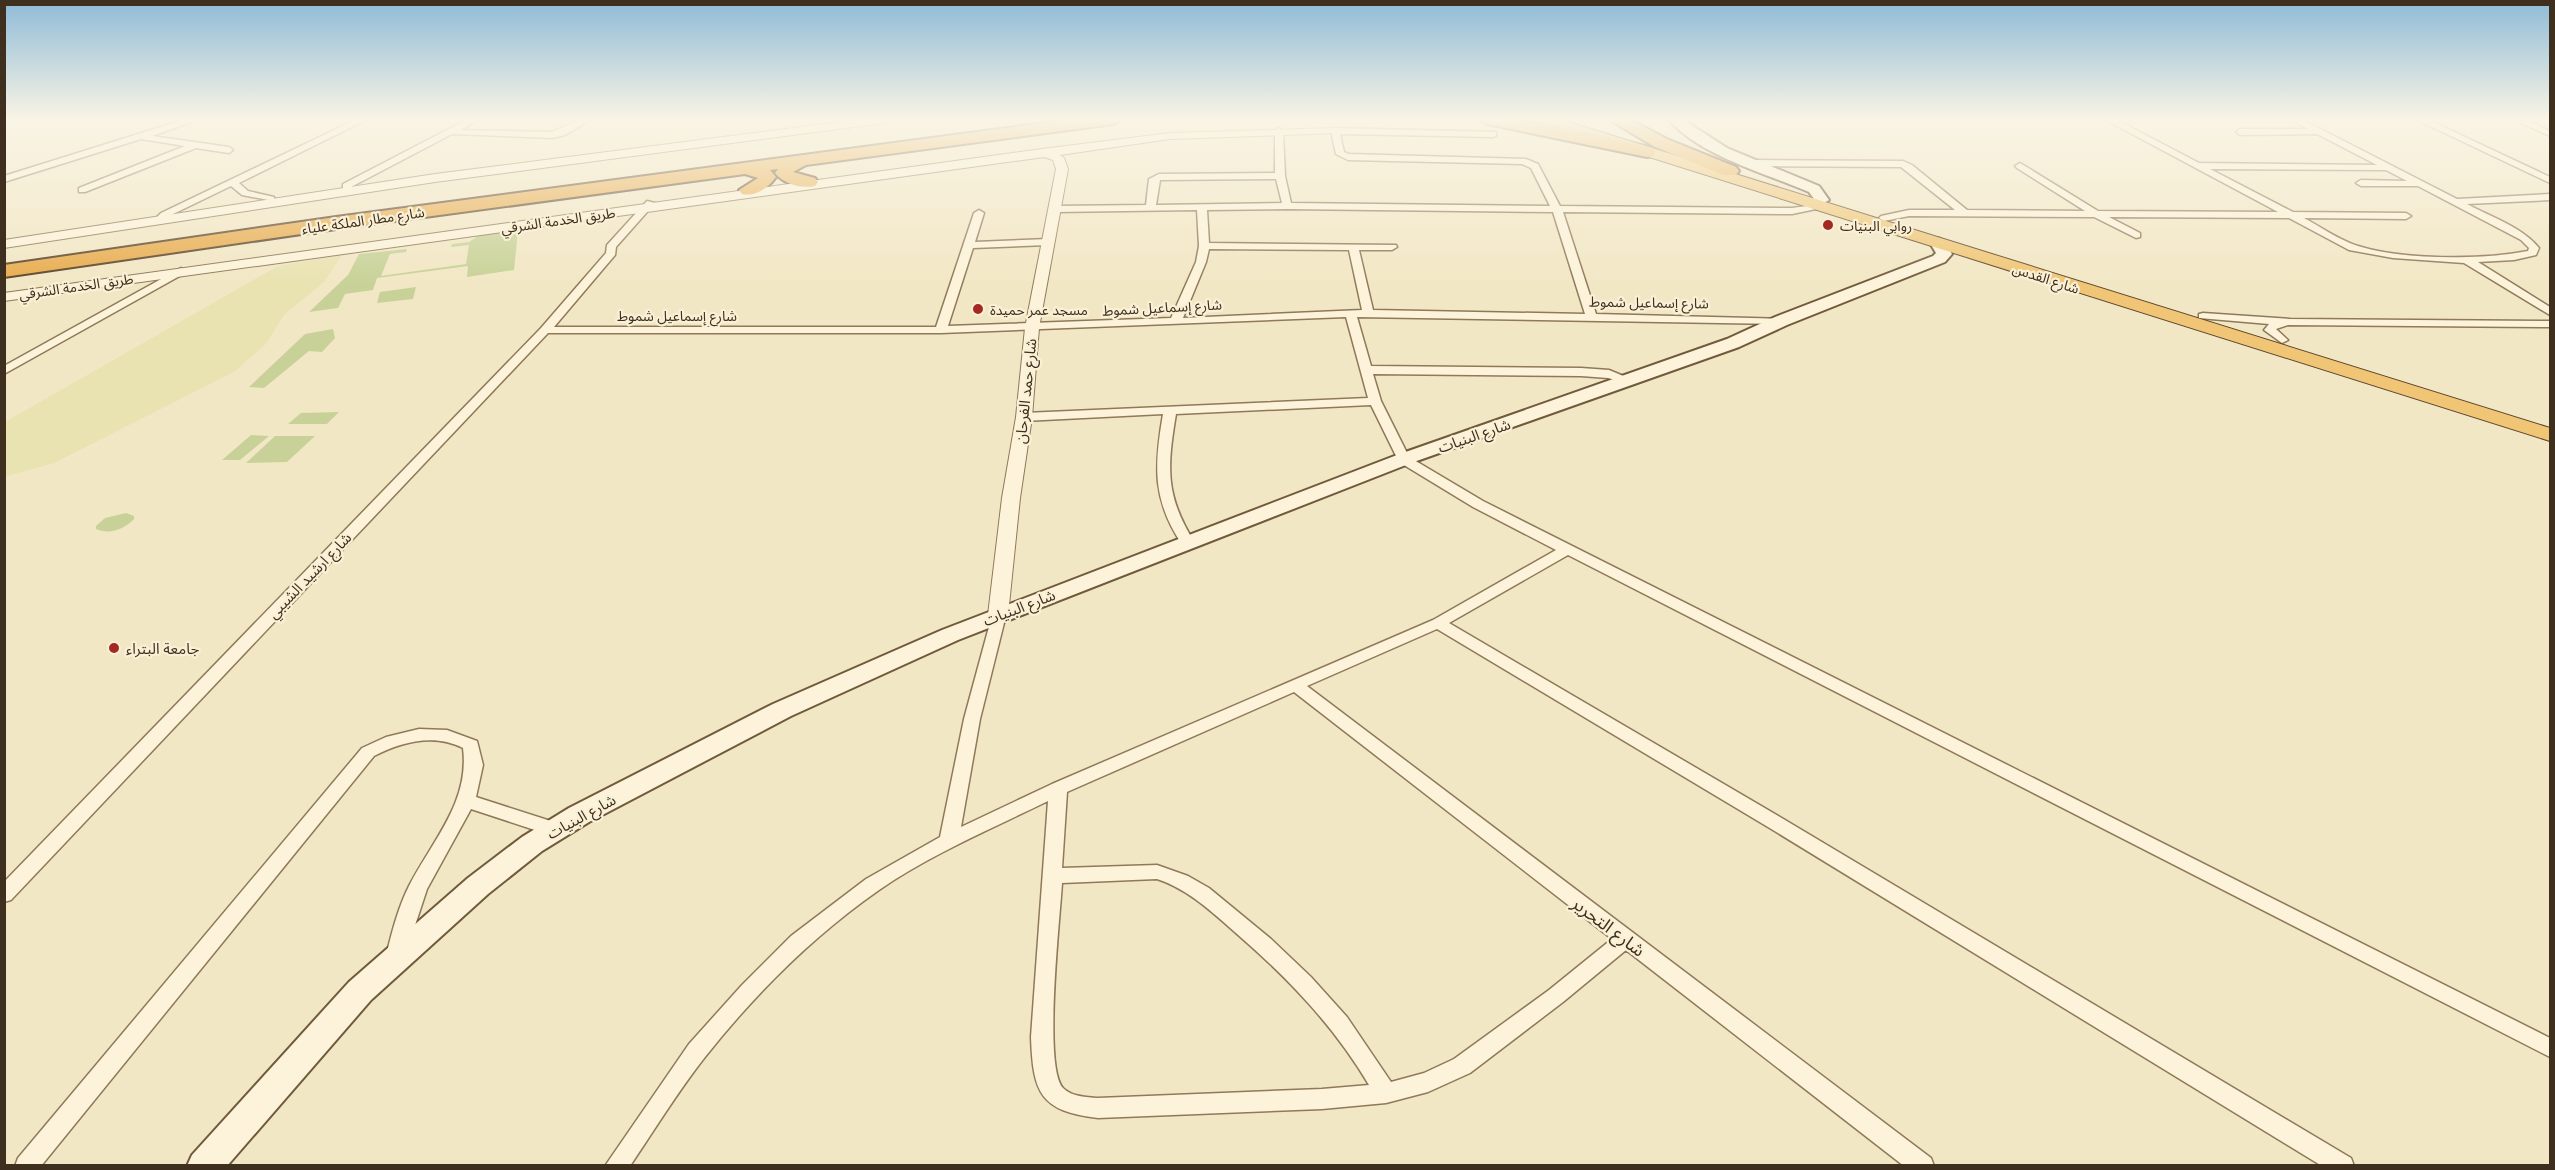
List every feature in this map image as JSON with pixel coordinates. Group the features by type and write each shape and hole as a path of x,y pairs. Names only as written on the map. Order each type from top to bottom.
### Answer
{"highway":[{"name":"شارع مطار الملكة علياء","path":"4,261 643,174"},
{"name":"شارع مطار الملكة علياء","path":"4,271 706,174"},
{"path":"748,190 762,184 767,177 764,174"},
{"path":"778,183 786,174"},
{"name":"شارع القدس","path":"1720,174 1820,203 1884,218 2550,424"},
{"name":"شارع القدس","path":"1737,174 1938,243 2550,435"},
{"path":"778,183 792,179 809,182"}],"main road":[{"path":"1779,174 1814,189 1820,203"},
{"name":"شارع البنيات","path":"204,1166 360,991 478,886 554,829 782,710 998,615 1404,459 1733,343 1781,321 1904,280 1943,257 1944,254 1938,243"}],"street":[{"path":"4,179 22,174"},
{"path":"82,190 123,174"},
{"path":"161,218 247,174"},
{"path":"347,188 373,174"},
{"path":"4,244 438,174"},
{"path":"4,239 161,218 347,188 461,174"},
{"name":"طريق الخدمة الشرقي","path":"4,297 605,213 778,183 860,174"},
{"name":"طريق الخدمة الشرقي","path":"809,182 876,174"},
{"name":"شارع حمد الفرحان","path":"998,615 1011,498 1024,417 1032,328 1061,174"},
{"path":"1539,174 1557,209 1591,316"},
{"path":"1917,174 1965,214"},
{"path":"2032,174 2096,214 2136,235"},
{"path":"2211,174 2337,241 2364,251 2465,259 2532,253 2534,248 2525,238 2399,174"},
{"path":"2536,174 2550,180"},
{"path":"1151,208 1154,179 1159,177 1280,176 1287,206"},
{"path":"231,181 245,193 271,199"},
{"name":"طريق الخدمة الشرقي","path":"4,292 654,204 748,190 778,183"},
{"path":"2361,183 2419,184"},
{"path":"2456,202 2550,197"},
{"path":"1055,209 1287,206 1792,211 1820,203"},
{"name":"شارع ارشيد الشيبي","path":"611,252 611,247 654,204"},
{"name":"شارع ارشيد الشيبي","path":"4,895 545,330 611,252 621,247 654,204"},
{"path":"1176,321 1201,262 1204,246 1202,208"},
{"path":"605,213 625,218 631,225"},
{"path":"941,330 979,213"},
{"path":"1884,218 1909,213 2406,216"},
{"path":"969,245 1048,243"},
{"path":"1204,246 1392,247"},
{"path":"1353,247 1368,313"},
{"path":"2465,259 2550,312"},
{"path":"4,370 181,271"},
{"path":"1350,313 1375,401 1404,459 1478,504 2550,1048"},
{"name":"شارع إسماعيل شموط","path":"545,330 941,330 1350,313 1781,321"},
{"path":"2203,316 2290,322 2550,324"},
{"path":"2282,340 2272,333 2271,328 2290,322"},
{"path":"1365,370 1581,372 1609,374 1627,380"},
{"path":"1024,417 1375,401"},
{"path":"1170,410 1164,446 1167,497 1173,517 1188,543"},
{"path":"616,1166 697,1051 749,991 798,942 873,884 949,841 1058,789 1438,623 1568,549"},
{"path":"949,841 972,719 998,615"},
{"path":"1438,623 1774,822 2343,1166"},
{"name":"شارع التحرير","path":"1296,686 1923,1166"},
{"path":"26,1166 368,752 385,743 407,737 452,735 471,745 474,757 475,768 467,801 417,888 405,919 395,959"},
{"path":"1058,789 1042,1037 1047,1082 1056,1096 1072,1105 1098,1108 1322,1099 1386,1093 1428,1082 1462,1066 1556,996 1626,939"},
{"path":"467,801 554,829"},
{"path":"1054,876 1157,872 1173,876 1192,886 1250,932 1323,1001 1367,1059 1386,1093"}],"shaded area":[{"path":"342,255 324,282 284,315 266,344 234,372 54,463 5,477 5,422 278,266"}],"green space":[{"path":"518,231 514,270 467,277 468,266 377,278 373,290 345,294 338,308 309,312 348,275 359,254 407,249 406,252 390,254 381,276 466,264 469,245 451,247 452,244 469,242 478,236"},
{"path":"416,287 413,299 377,303 380,292"},
{"path":"333,329 335,338 322,352 309,351 264,388 249,387 305,334"},
{"path":"339,412 327,424 288,424 301,413"},
{"path":"251,435 269,436 240,460 222,460"},
{"path":"275,436 315,436 287,462 246,463"},
{"path":"126,513 134,516 134,519 126,526 111,531 96,529 96,526 105,518"}],"place":[{"name":"روابي البنيات","path":"1828,225"},
{"name":"مسجد عمر حميدة","path":"978,309"},
{"name":"جامعة البتراء","path":"114,648"}]}
